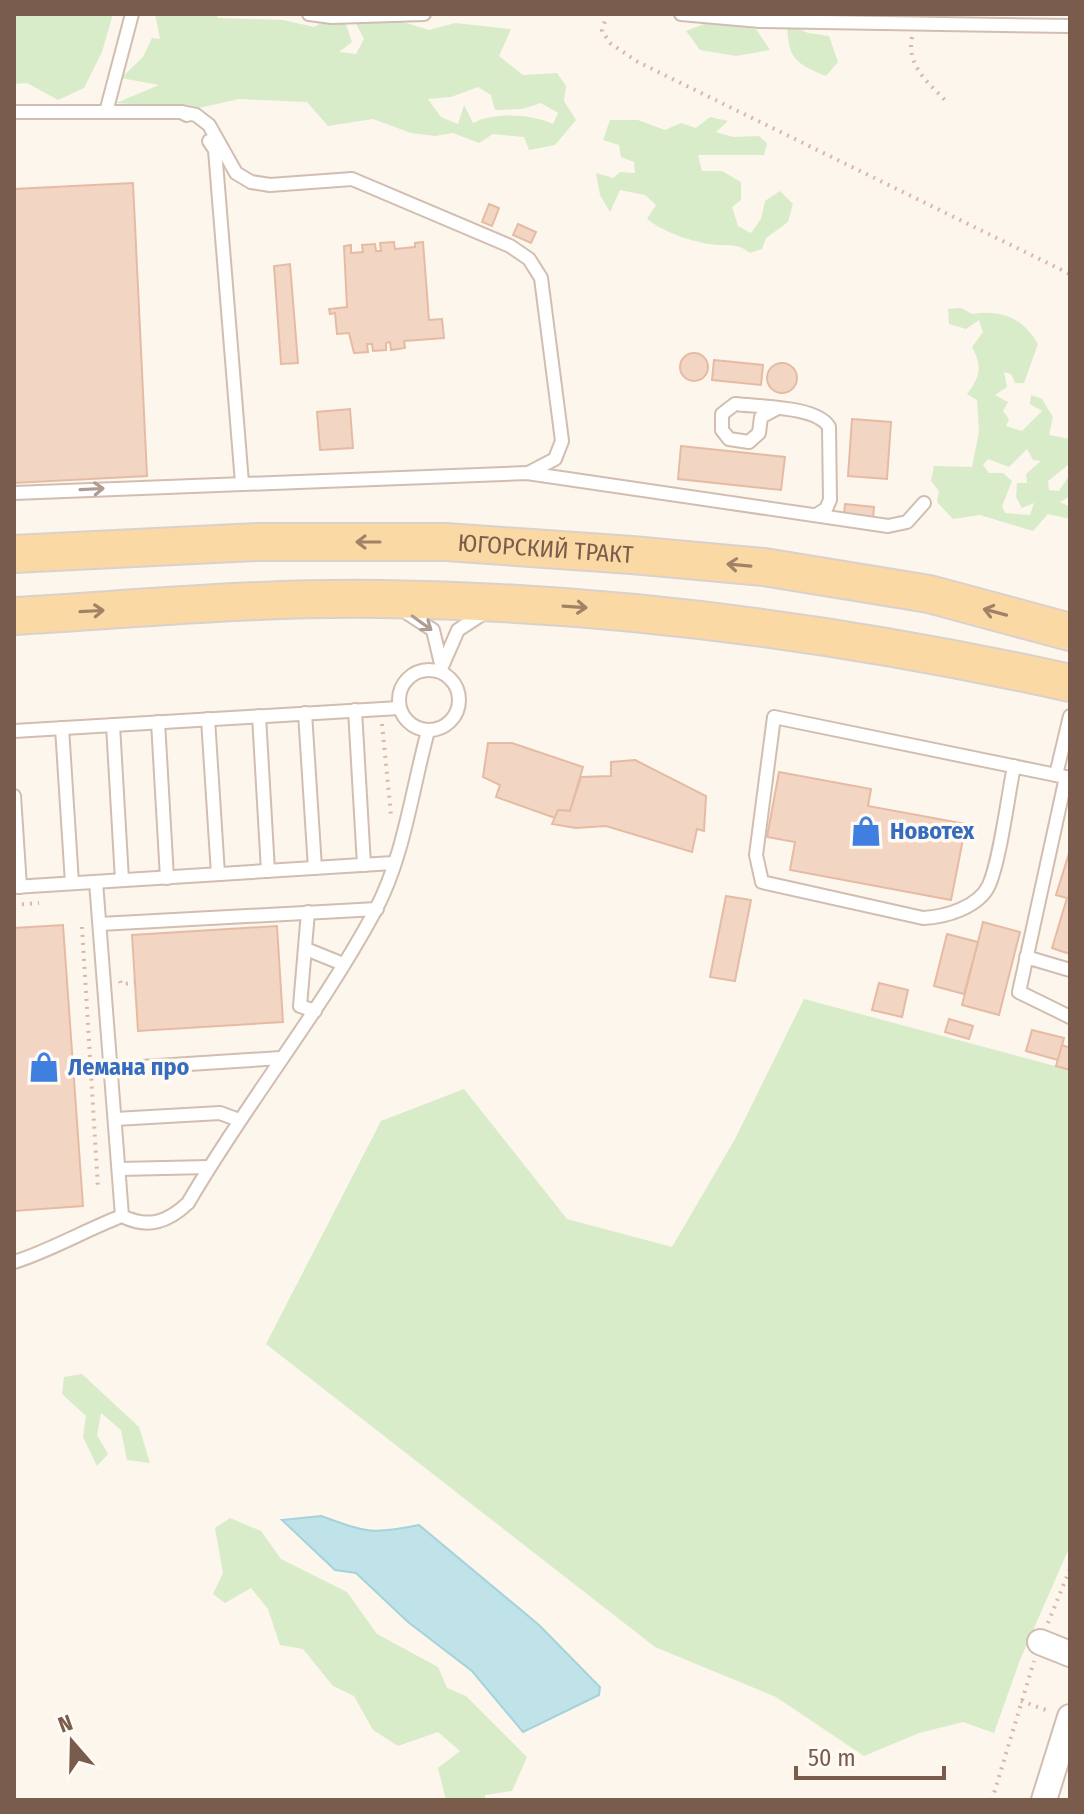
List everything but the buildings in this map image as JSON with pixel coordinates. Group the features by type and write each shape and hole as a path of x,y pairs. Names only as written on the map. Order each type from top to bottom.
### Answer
{"main road":[{"name":"ЮГОРСКИЙ ТРАКТ","path":"14,554 258,542 446,542 617,554 764,567 914,592 1070,632"},
{"path":"14,616 380,599 510,603 751,625 1070,683"}],"street":[{"path":"1040,1642 1070,1654"},
{"path":"1044,1800 1070,1718"}],"lane":[{"path":"106,112 132,14"},
{"path":"309,14 332,17 424,14"},
{"path":"681,14 760,21 1070,26"},
{"path":"14,112 181,112 196,115 209,125 236,173 251,182 270,185 352,179 510,246 529,259 541,278 562,441 555,459 527,473"},
{"path":"181,112 198,122 215,150 242,483"},
{"path":"776,409 761,417 759,433 749,442 729,439 722,430 722,414 729,406 776,409 815,414 829,427 830,500 826,509 816,515"},
{"path":"14,493 527,473 900,525 907,522 924,503"},
{"path":"380,599 433,630 441,668 458,691 457,710 446,725 428,731 410,725 399,708 400,690 411,675 441,668"},
{"path":"441,668 458,630 467,622 510,603"},
{"path":"14,731 399,708"},
{"path":"355,710 364,865"},
{"path":"305,713 315,868"},
{"path":"259,716 268,871"},
{"path":"1070,716 1064,777 1019,988 1021,996 1070,1017"},
{"path":"1014,766 989,886 974,902 950,913 923,918 762,882 756,855 774,717 1014,766 1064,777"},
{"path":"208,719 218,874"},
{"path":"158,722 167,878"},
{"path":"113,725 122,880"},
{"path":"62,728 72,883"},
{"path":"14,1262 56,1248 84,1230 122,1216 134,1222 152,1223 171,1219 188,1203 239,1120 315,1011 377,909 393,863 428,731"},
{"path":"14,796 17,887 393,863"},
{"path":"96,882 122,1216"},
{"path":"100,924 377,909"},
{"path":"308,912 300,1006 315,1011"},
{"path":"306,949 343,964"},
{"path":"1026,957 1070,970"},
{"path":"111,1069 281,1058"},
{"path":"115,1119 220,1113 239,1120"},
{"path":"119,1169 209,1167"}],"path":[{"path":"607,14 602,31 610,43 638,62 1070,274"},
{"path":"914,22 910,47 919,75 945,100"},
{"path":"81,915 98,1188"},
{"path":"992,1800 1040,1642 1070,1569"},
{"path":"1061,1590 1070,1595"},
{"path":"1021,1701 1070,1718"}],"green space":[{"path":"14,14 113,14 102,52 84,88 58,100 27,83 14,84"},
{"path":"155,14 216,14 218,18 283,20 314,27 331,18 346,24 352,42 339,52 356,54 364,39 353,18 366,23 377,14 429,30 455,23 511,29 499,56 523,75 557,73 566,86 564,101 576,120 555,145 529,150 524,137 493,134 479,143 453,133 435,136 411,133 373,119 328,126 307,102 239,99 194,109 116,103 159,85 121,78 143,57 152,38 160,39","holes":["478,87 491,95 495,110 522,109 541,103 558,113 553,124 513,116 491,117 473,123 464,105 458,124 441,117 428,99 451,97"]},
{"path":"709,22 756,29 770,50 736,56 700,50 686,31"},
{"path":"787,23 808,33 829,36 838,62 826,76 795,58 789,44"},
{"path":"710,117 728,121 716,132 733,137 759,136 767,143 764,155 698,155 702,171 722,171 741,182 741,200 732,207 738,226 751,233 761,219 765,201 780,191 793,204 788,222 766,238 762,249 750,253 739,247 701,242 672,233 647,219 656,205 645,195 620,190 610,212 600,195 596,173 613,178 620,172 635,173 634,162 621,157 619,145 603,140 610,120 638,120 665,130 681,123 696,128"},
{"path":"961,308 972,314 992,313 1010,317 1025,328 1038,344 1024,383 1015,383 1011,374 1004,372 1007,387 995,395 1008,402 1003,411 1009,419 1006,426 1022,431 1042,411 1030,404 1031,395 1042,399 1053,417 1049,435 1070,439 1068,465 1048,481 1049,490 1059,491 1070,474 1070,496 1060,502 1070,507 1070,519 1048,514 1033,531 980,515 953,519 937,502 939,491 931,481 934,466 972,467 979,432 977,400 967,394 978,372 978,360 972,347 983,332 979,320 966,329 949,324 948,309","holes":["1027,449 1033,460 1041,461 1026,474 1027,483 1017,483 1016,497 1022,508 1034,503 1030,515 1005,513 1002,506 1012,481 1003,473 989,473 983,465 988,459 1009,467"]},
{"path":"804,999 1070,1070 1070,1546 1020,1660 994,1733 963,1722 919,1733 864,1756 776,1697 655,1647 266,1344 381,1121 464,1089 567,1219 672,1247 735,1139"},
{"path":"82,1374 139,1427 150,1463 127,1460 121,1430 101,1413 97,1435 108,1454 97,1466 83,1437 86,1416 62,1394 64,1377"},
{"path":"230,1518 261,1531 281,1559 347,1592 377,1634 438,1667 447,1688 466,1696 527,1757 512,1791 485,1795 485,1800 446,1800 438,1768 460,1751 438,1732 398,1746 373,1730 354,1696 333,1686 303,1649 280,1645 268,1609 251,1588 225,1603 213,1594 223,1573 215,1528"}],"water":[{"path":"321,1516 349,1526 379,1531 419,1525 539,1625 600,1687 599,1695 523,1732 472,1671 408,1622 356,1573 335,1570 282,1520"}],"place":[{"name":"Новотех","path":"866,831"},
{"name":"Лемана про","path":"44,1067"}]}
